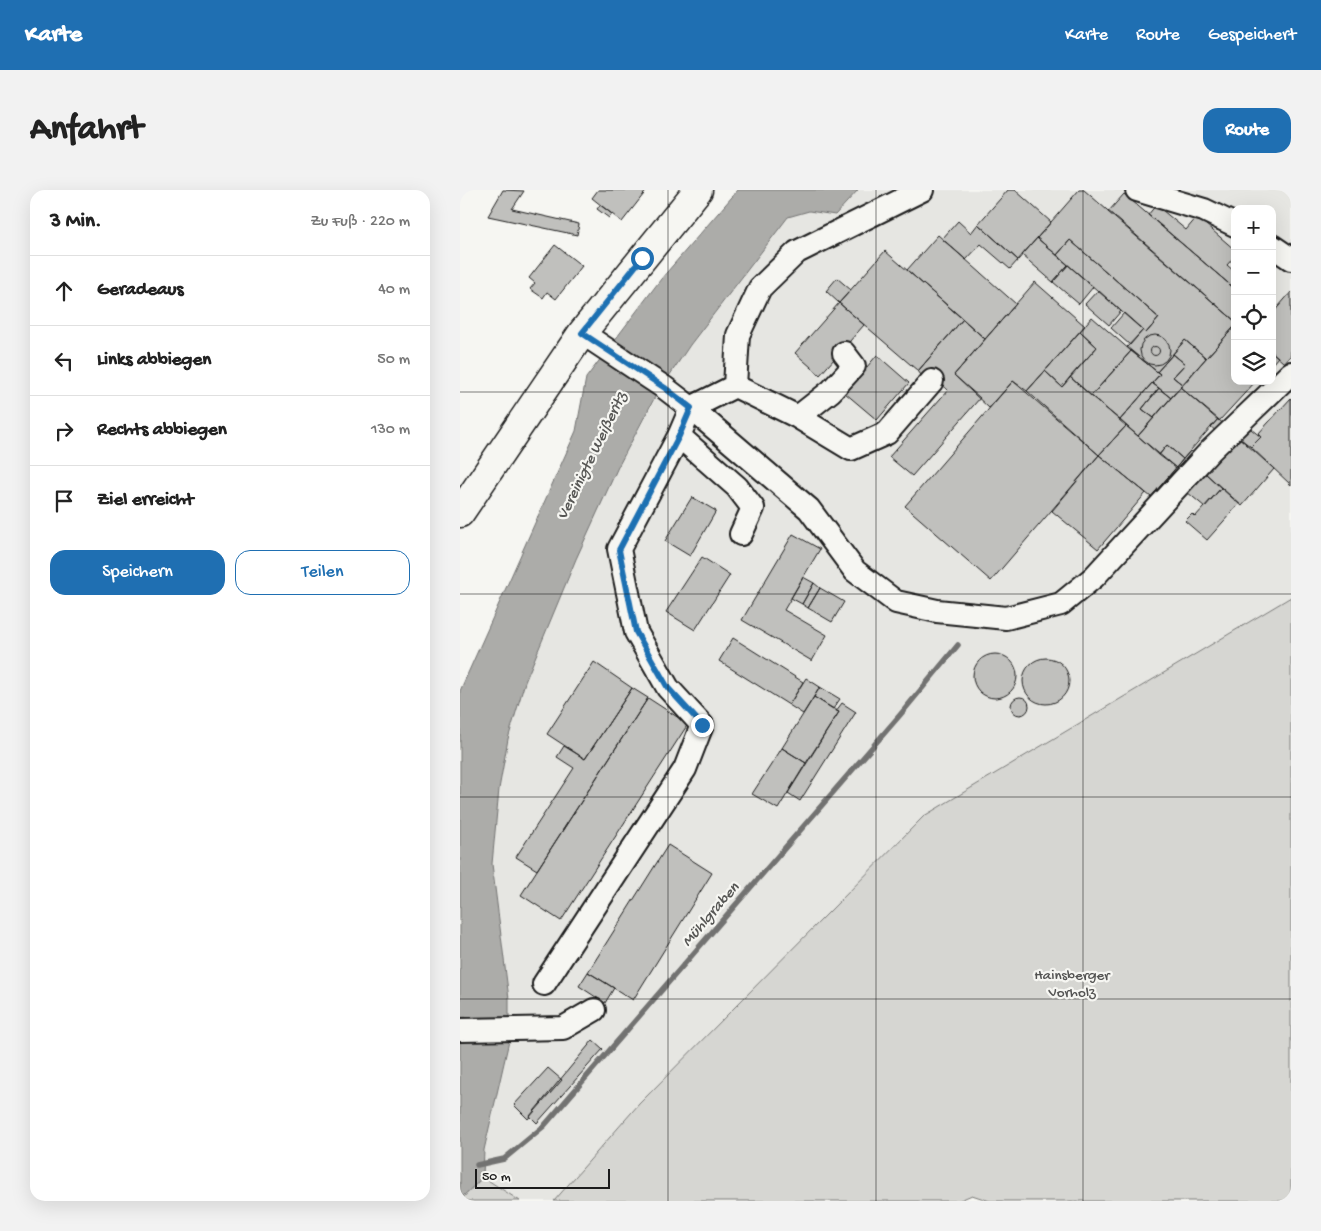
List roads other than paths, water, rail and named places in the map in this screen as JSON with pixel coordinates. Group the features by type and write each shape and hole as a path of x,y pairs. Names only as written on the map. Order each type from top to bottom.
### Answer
{"main road":[{"path":"460,513 593,341 698,190"}],"lane":[{"path":"735,386 738,335 760,288 797,252 922,190"},
{"path":"1137,190 1204,210 1231,223"},
{"path":"1276,249 1291,259"},
{"path":"593,341 665,388 691,408 809,509 856,571 896,602 937,611 1006,618 1061,604 1094,577 1211,450 1291,373"},
{"path":"798,417 831,391 854,366 844,353"},
{"path":"735,386 798,417 852,449 887,433 932,380"},
{"path":"544,984 685,769 702,725 668,688 636,632 619,550 679,436 691,408 735,386"},
{"path":"679,436 737,487 753,508 741,534"},
{"path":"460,1030 563,1028 594,1010"}],"water":[{"name":"Vereinigte Weißeritz","path":"738,190 858,190 835,215 809,211 788,217 690,345 655,397 618,467 576,559 525,682 508,739 499,789 492,864 509,999 509,1041 484,1150 483,1177 460,1199 460,691 576,431 586,378 661,279"}],"waterway":[{"name":"Mühlgraben","path":"477,1165 504,1159 544,1126 900,715 958,645"}],"park label":[{"name":"Hainsberger Vorholz","path":"1072,982"}]}
